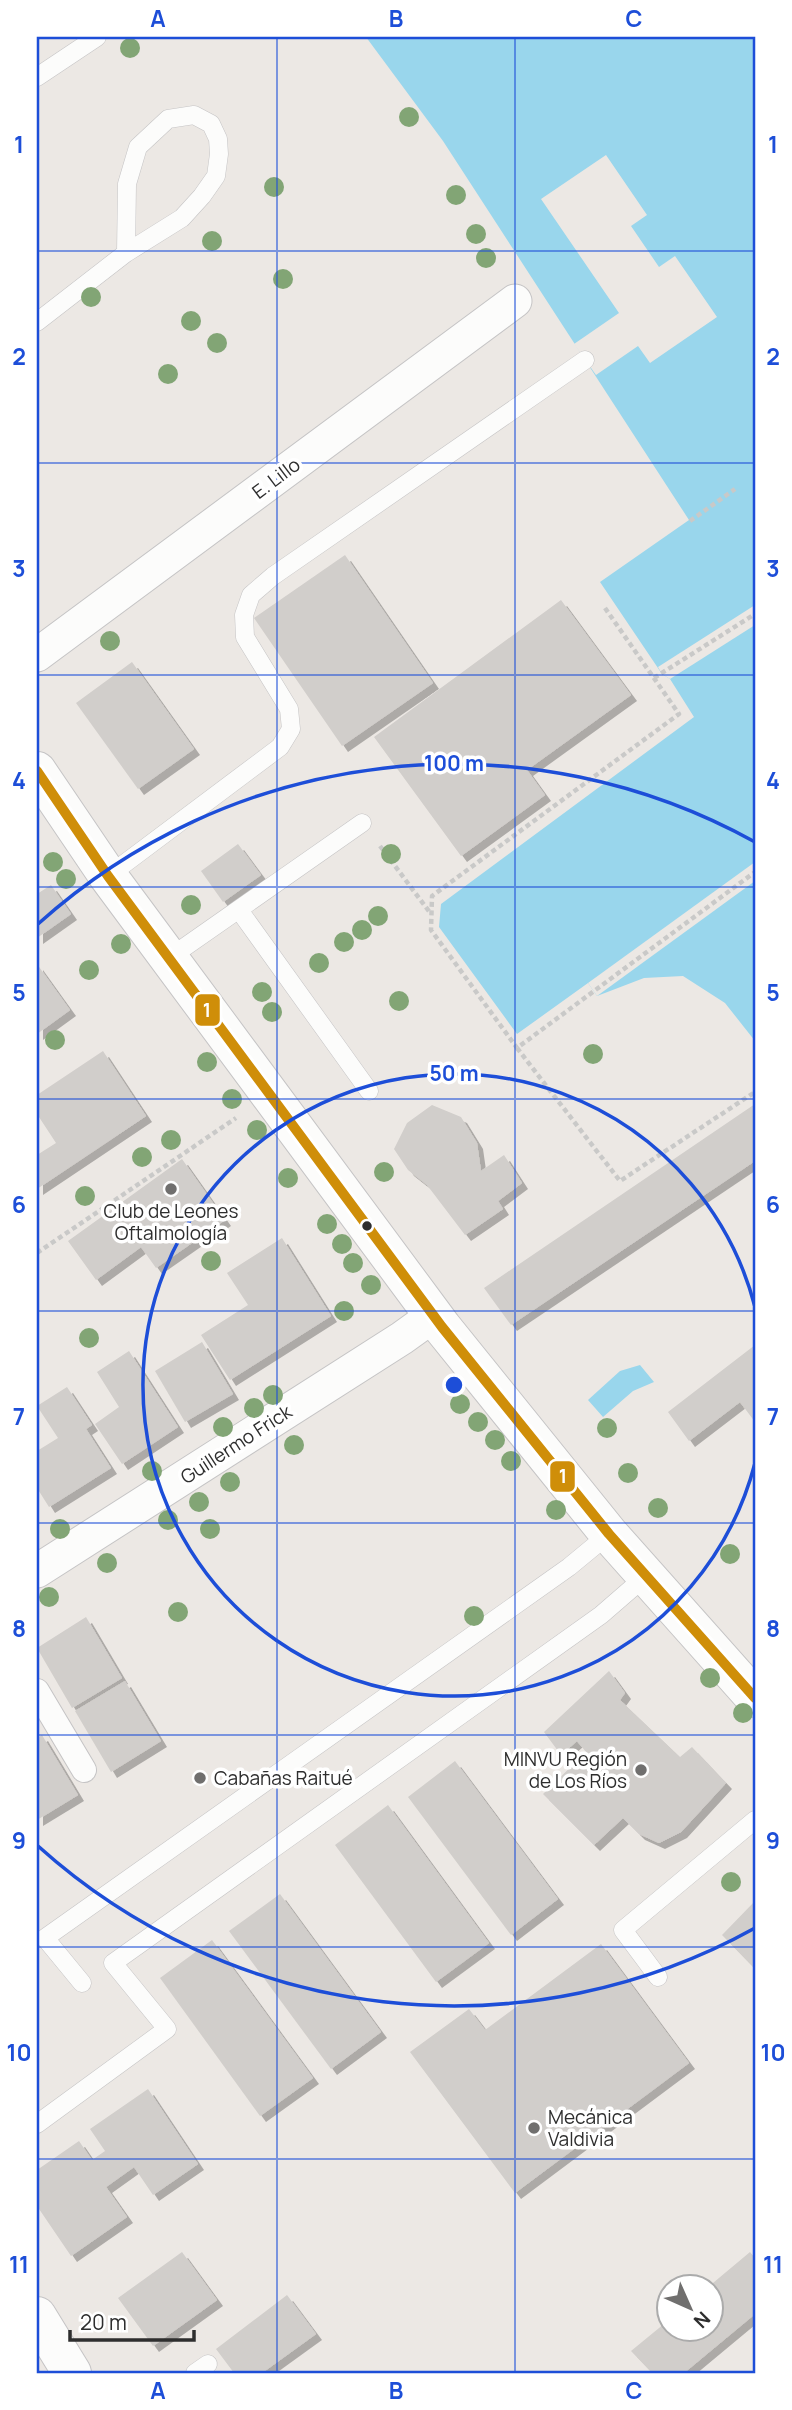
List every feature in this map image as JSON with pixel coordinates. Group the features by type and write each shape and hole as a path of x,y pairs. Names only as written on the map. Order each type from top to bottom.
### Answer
{"main road":[{"path":"37,771 108,876 434,1315 609,1534 755,1698"},
{"path":"37,2316 72,2373"}],"street":[{"name":"E. Lillo","path":"37,655 515,301"},
{"name":"Guillermo Frick","path":"37,1571 434,1315"},
{"path":"37,1691 84,1770"}],"lane":[{"path":"37,77 97,37"},
{"path":"37,322 126,253 182,218 216,176 218,139 211,124 194,115 168,119 138,147 127,184 126,253"},
{"path":"108,876 280,747 291,729 289,709 245,637 244,615 251,595 273,576 585,360"},
{"path":"169,958 362,822"},
{"path":"239,910 369,1091"},
{"path":"82,1983 45,1938 569,1567 609,1534"},
{"path":"37,2124 167,2029 113,1963 601,1615 646,1576"},
{"path":"657,1977 623,1930 755,1820"}],"path":[{"path":"690,521 735,489"},
{"path":"605,608 679,714 432,897 431,930 517,1048 620,1181 755,1092"},
{"path":"653,678 755,614"},
{"path":"362,822 431,914"},
{"path":"517,1048 755,872"},
{"path":"37,1254 236,1118"}],"water":[{"path":"366,37 755,37 755,1041 725,1003 683,976 644,978 597,996 588,983 517,1034 439,927 441,904 694,717 600,582 689,520 443,141"},
{"path":"640,1365 654,1382 633,1391 603,1417 588,1400 620,1371"}],"pier":[{"path":"606,155 647,215 631,226 659,267 675,256 717,317 650,363 638,346 596,375 574,344 619,313 541,199"},
{"path":"755,605 755,625 670,679 662,674 658,667"},
{"path":"755,862 755,881 597,996 588,983"}],"building":[{"path":"345,555 433,683 342,746 254,618"},
{"path":"561,600 631,695 527,770 545,795 461,856 374,737"},
{"path":"132,662 194,749 138,789 76,703"},
{"path":"238,844 261,875 223,902 201,871"},
{"path":"51,885 71,914 37,938 37,894"},
{"path":"37,964 70,1010 37,1034"},
{"path":"103,1051 146,1116 37,1189 37,1155 56,1143 37,1114 37,1095"},
{"path":"755,1104 755,1161 511,1325 484,1288"},
{"path":"432,1105 461,1117 477,1143 481,1171 504,1155 522,1183 498,1201 503,1209 465,1235 427,1185 408,1170 394,1149 407,1123"},
{"name":"Club de Leones Oftalmología","path":"182,1159 225,1220 156,1268 141,1247 96,1280 68,1241"},
{"path":"282,1238 331,1316 230,1380 201,1335 248,1305 227,1273"},
{"path":"202,1342 233,1394 185,1422 155,1371"},
{"path":"755,1345 755,1422 740,1402 689,1441 668,1412"},
{"path":"129,1351 178,1427 122,1464 95,1424 119,1407 97,1372"},
{"path":"67,1387 92,1425 86,1429 111,1468 49,1507 37,1488 37,1451 58,1438 37,1406"},
{"path":"86,1617 122,1678 72,1708 37,1648"},
{"name":"MINVU Región de Los Ríos","path":"609,1671 625,1693 620,1700 680,1757 692,1747 726,1783 681,1832 659,1843 639,1834 623,1818 594,1845 543,1794 586,1752 577,1741 561,1755 544,1732"},
{"path":"125,1681 161,1741 111,1772 75,1711"},
{"path":"42,1735 78,1795 37,1820 37,1738"},
{"path":"455,1761 558,1899 511,1935 408,1797"},
{"path":"388,1805 489,1943 436,1982 335,1845"},
{"path":"280,1894 381,2032 331,2069 229,1931"},
{"path":"755,1901 755,1969 722,1935"},
{"path":"212,1940 313,2078 260,2116 160,1978"},
{"name":"Mecánica Valdivia","path":"601,1944 689,2063 515,2193 410,2052 469,2009 485,2030"},
{"path":"148,2089 198,2164 153,2195 134,2167 106,2187 127,2217 71,2256 37,2206 37,2170 79,2141 92,2160 105,2151 90,2129"},
{"path":"182,2252 217,2300 153,2346 118,2298"},
{"path":"750,2252 755,2258 755,2314 726,2338 726,2274 724,2274"},
{"path":"287,2295 316,2334 262,2373 234,2373 216,2349"},
{"path":"656,2330 656,2344 719,2344 684,2373 652,2373 631,2351"}],"transit line":[{"name":"1","path":"37,771 108,876 442,1327 609,1534 755,1698"}],"place":[{"name":"Club de Leones Oftalmología","path":"171,1189"},
{"name":"MINVU Región de Los Ríos","path":"641,1770"},
{"name":"Cabañas Raitué","path":"200,1778"},
{"name":"Mecánica Valdivia","path":"534,2128"}]}
